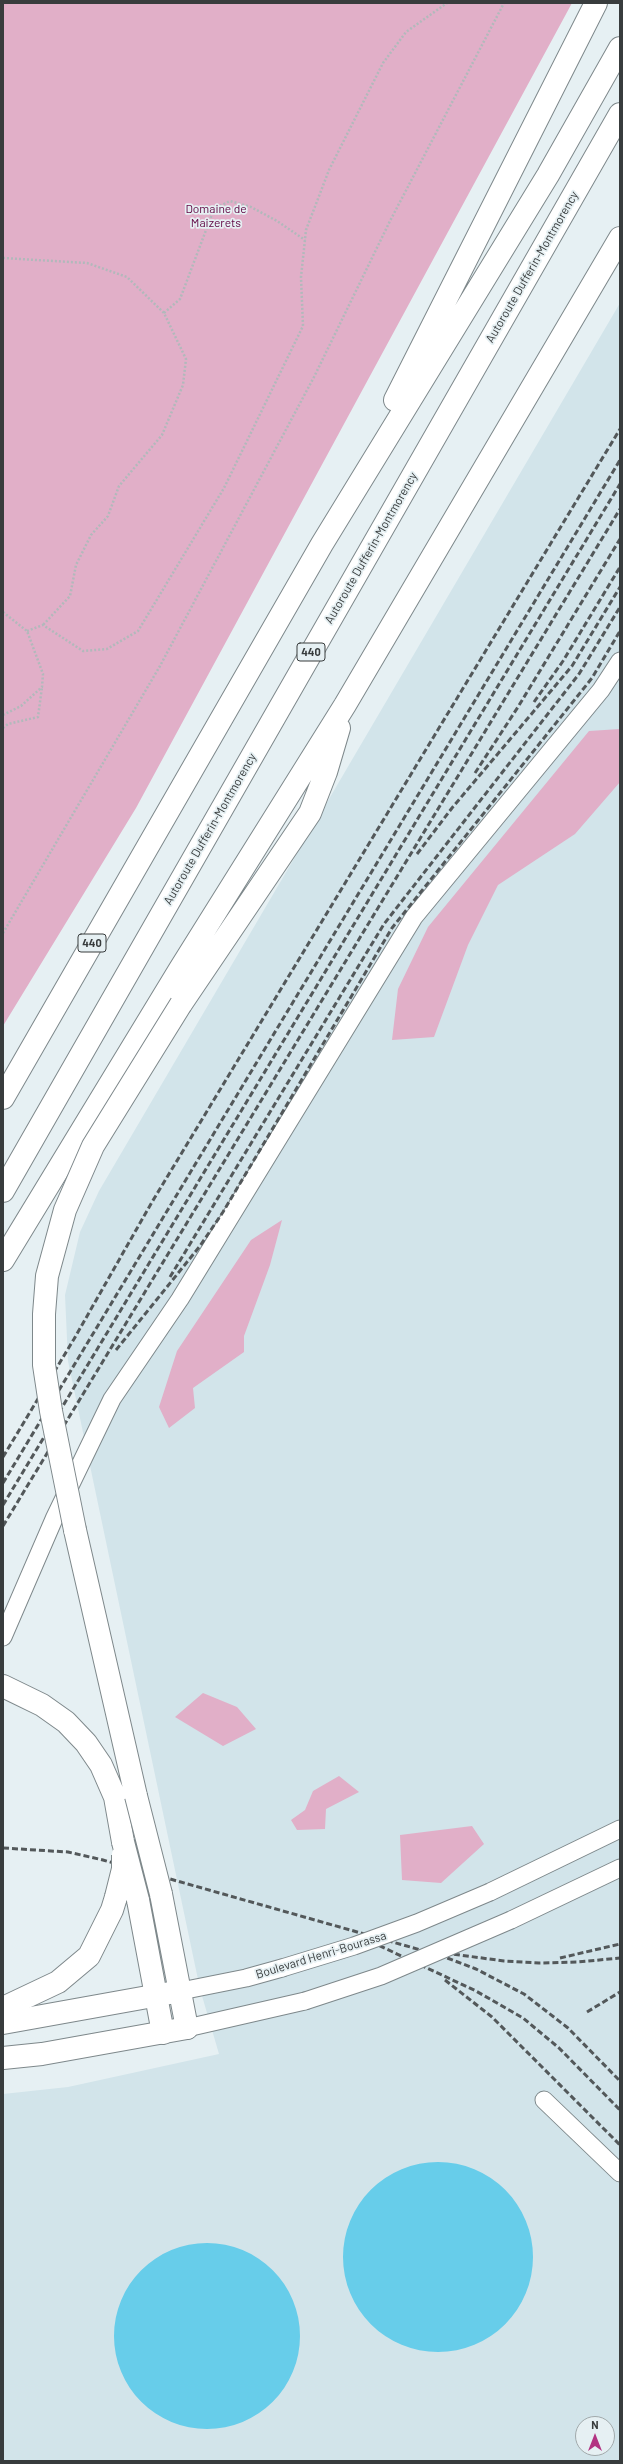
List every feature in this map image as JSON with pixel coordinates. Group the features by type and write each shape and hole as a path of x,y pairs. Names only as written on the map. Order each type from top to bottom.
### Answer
{"main road":[{"path":"322,544 596,3"},
{"name":"440","path":"3,1098 322,544 548,175 620,48"},
{"name":"Autoroute Dufferin-Montmorency","path":"3,1191 620,114"},
{"path":"3,1260 180,968 345,705 620,238"},
{"path":"3,2058 42,2054 187,2028 161,1894 73,1522 46,1373 44,1314 47,1276 54,1244 65,1210 93,1146 112,1111 181,1004 310,813 326,772 345,705"},
{"path":"3,1686 42,1705 66,1722 86,1743 101,1765 115,1797 123,1842 138,1900 163,2033"},
{"path":"3,2008 58,1982 89,1956 112,1910 116,1897 123,1869 123,1842"},
{"name":"Boulevard Henri-Bourassa","path":"3,2023 181,1991"}],"street":[{"path":"3,1637 54,1520 112,1399 180,1299 414,918 601,690 620,661"},
{"name":"Boulevard Henri-Bourassa","path":"181,1991 246,1978 282,1968 354,1946 417,1923 490,1892 620,1828"},
{"path":"187,2028 305,2001 381,1976 511,1920 620,1868"},
{"path":"544,2100 620,2173"}],"path":[{"path":"43,625 83,650 107,649 138,632 224,488 303,326 301,277 306,230 329,170 383,63 406,32 447,3"},
{"path":"3,933 160,666 314,377 390,221 504,3"},
{"path":"164,313 180,299 214,209 230,201 251,207 277,221 305,240"},
{"path":"3,258 87,263 127,278 164,313 186,359 183,385 162,435 119,486 108,516 91,535 76,565 70,596 43,625 27,632"},
{"path":"3,612 27,632 43,674 38,716 8,724 3,728"},
{"path":"3,715 21,706 42,687"}],"shaded area":[{"path":"620,303 620,2461 3,2461 3,2094 68,2087 219,2054 200,1989 68,1361 65,1295 80,1232 99,1191"}],"green space":[{"name":"Domaine de Maizerets","path":"3,3 572,3 136,808 3,1026"},
{"path":"620,729 620,782 575,834 498,885 468,945 434,1037 392,1040 398,989 428,927 589,731"},
{"path":"282,1220 270,1265 244,1336 244,1352 193,1388 195,1408 169,1428 159,1407 177,1351 251,1240"},
{"path":"203,1693 237,1707 256,1729 223,1746 175,1717"},
{"path":"339,1776 359,1792 326,1809 325,1829 297,1830 291,1820 305,1810 313,1791"},
{"path":"472,1826 484,1844 441,1883 402,1880 400,1835"}],"water":[{"path":"438,2162 465,2166 491,2178 505,2190 517,2204 529,2230 533,2257 529,2284 517,2310 505,2324 491,2336 465,2348 438,2352 411,2348 385,2336 371,2324 359,2310 347,2284 343,2257 347,2230 359,2204 371,2190 385,2178 411,2166"},
{"path":"207,2243 225,2245 242,2250 259,2259 273,2270 284,2284 293,2301 298,2318 300,2336 298,2354 293,2371 284,2388 273,2402 259,2413 242,2422 225,2427 207,2429 189,2427 172,2422 155,2413 141,2402 130,2388 121,2371 116,2354 114,2336 116,2318 121,2301 130,2284 141,2270 155,2259 172,2250 189,2245"}],"railway":[{"path":"3,1457 74,1339 152,1202 620,429"},
{"path":"3,1483 620,460"},
{"path":"3,1505 620,484"},
{"path":"3,1526 620,509"},
{"path":"475,773 518,707 620,539"},
{"path":"534,702 563,661 620,567"},
{"path":"417,854 452,808 572,666 620,587"},
{"path":"170,1277 384,924 579,674 620,607"},
{"path":"116,1350 200,1246 223,1212 392,928 592,678 620,631"},
{"path":"3,1848 68,1852 103,1860 442,1956 476,1969 524,1994 568,2028 620,2081"},
{"path":"363,1938 476,1991 523,2018 559,2048 620,2110"},
{"path":"560,1958 620,1944"},
{"path":"445,1953 504,1961 539,1963 578,1962 620,1958"},
{"path":"445,1980 492,2017 620,2145"},
{"path":"587,2012 620,1992"}]}
